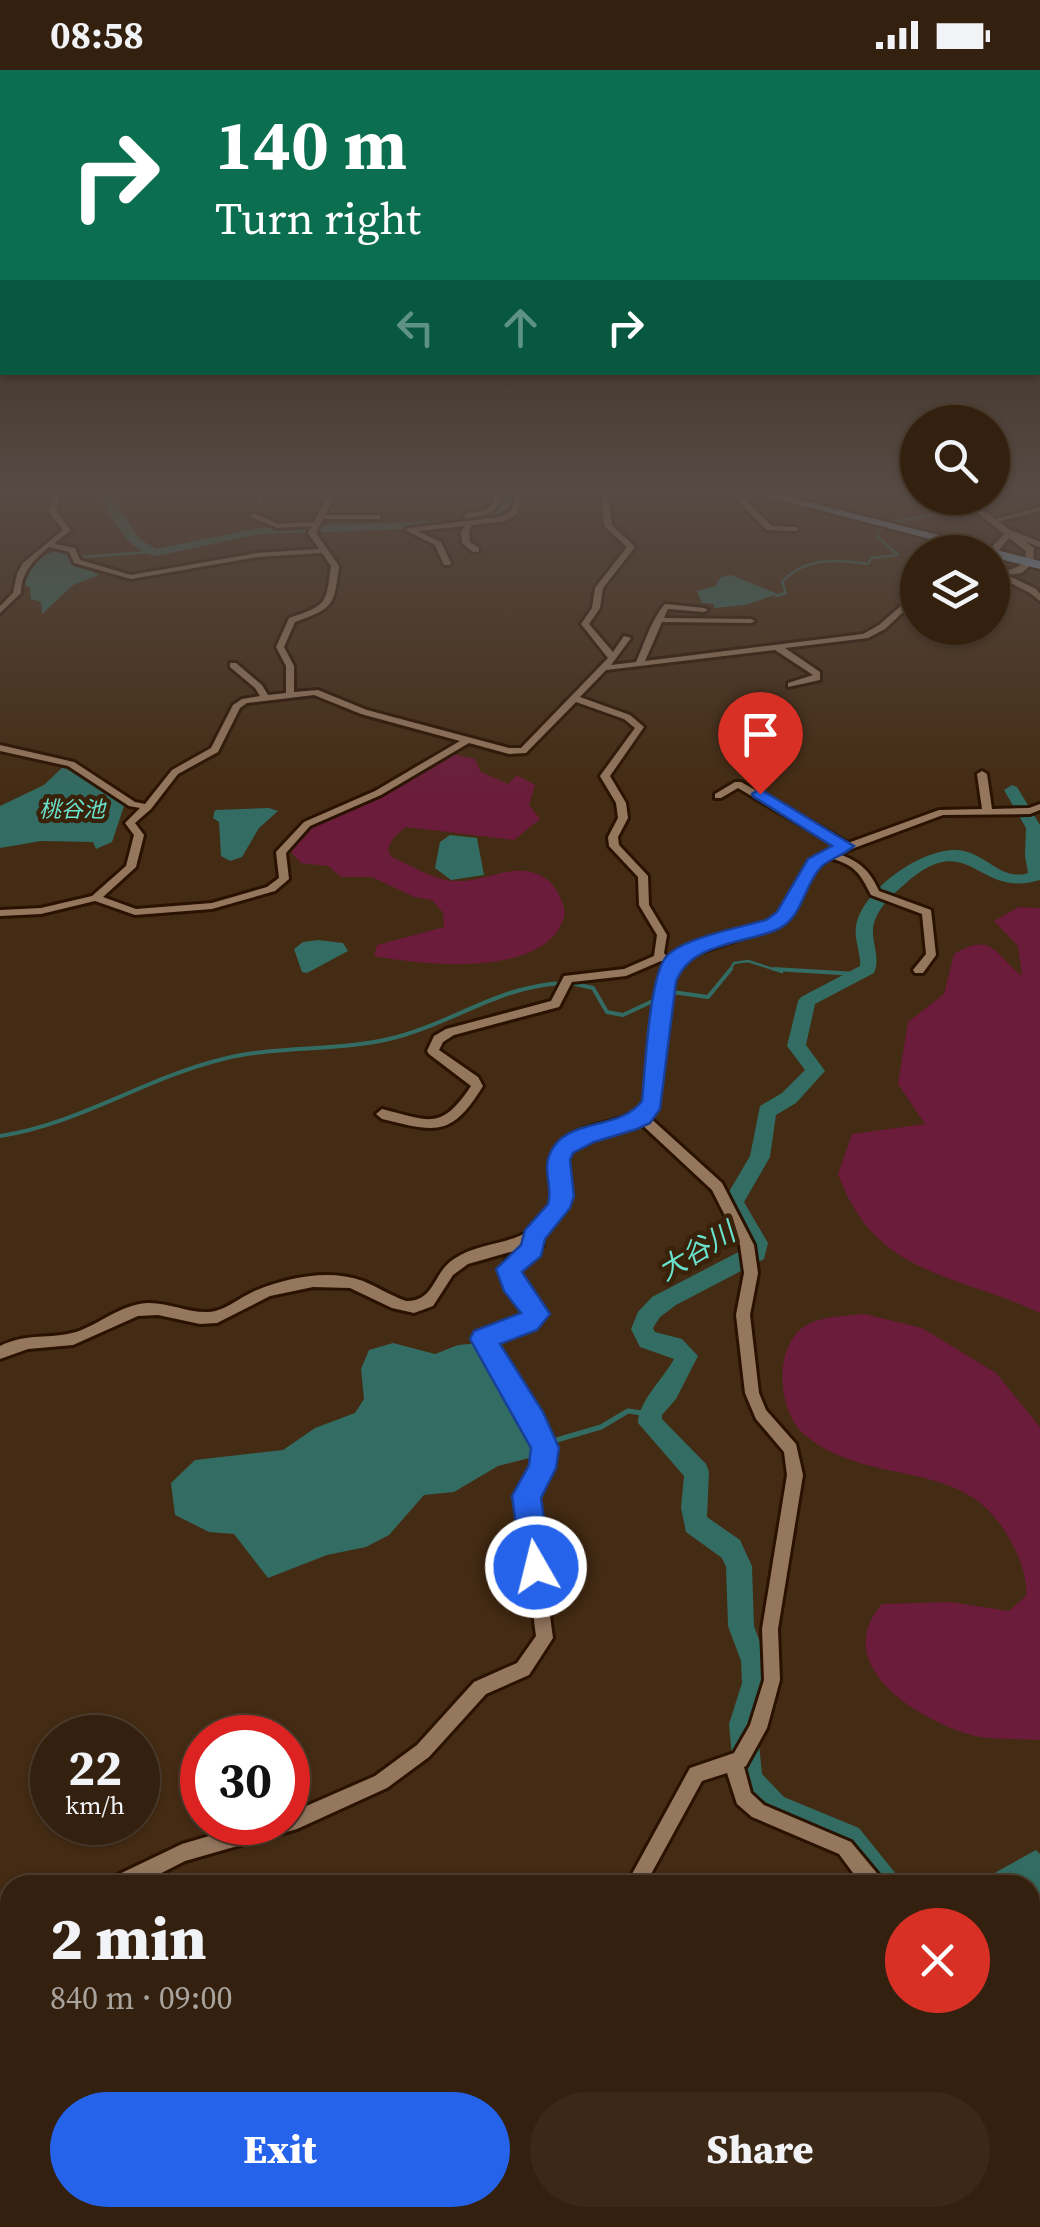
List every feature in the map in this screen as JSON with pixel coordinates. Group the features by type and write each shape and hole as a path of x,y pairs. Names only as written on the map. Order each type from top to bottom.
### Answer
{"street":[{"path":"290,694 290,666 280,644 292,620 322,609 331,596"},
{"path":"598,596 596,608 585,624 613,658"},
{"path":"1032,608 1040,599"},
{"path":"640,663 664,606 704,610"},
{"path":"606,668 872,634 900,610"},
{"path":"658,620 750,621"},
{"path":"0,913 40,911 96,898 131,868 139,835 130,822 148,807 171,775 215,750 238,704 318,692 364,712 520,752 606,668 627,638"},
{"path":"777,647 816,674 817,678 791,686"},
{"path":"233,665 259,687 265,698"},
{"path":"576,699 627,718 640,727 605,776 621,803 623,818 613,838 614,846 644,876 644,905 662,935 660,957"},
{"path":"96,898 141,912 212,906 271,889 284,879 281,852 307,824 378,793 467,740"},
{"path":"0,748 71,764 132,804 148,807"},
{"path":"982,774 987,811"},
{"path":"718,796 738,784 845,846"},
{"path":"382,1114 424,1124 445,1124 458,1116 477,1086 433,1051 438,1039 450,1032 555,1004 566,982 577,976 626,972 660,957 674,960 696,948 773,924 785,916 811,868 845,846 934,814 1035,809"},
{"path":"828,854 847,859 866,872 872,890 884,898 927,912 931,955 919,970"},
{"path":"0,1353 31,1340 74,1338 112,1318 148,1309 203,1318 221,1316 284,1285 335,1281 363,1284 400,1306 418,1307 431,1302 452,1267 464,1260 512,1248 533,1236 560,1204 558,1160 565,1147 587,1135 642,1117 652,1103 664,995 674,960"},
{"path":"640,1875 696,1774 734,1764 750,1743 768,1702 772,1680 770,1629 795,1474 791,1449 761,1414 752,1393 743,1315 752,1260 746,1245 717,1187 642,1117"},
{"path":"137,1875 182,1852 297,1820 381,1782 422,1750 480,1688 523,1669 545,1638 526,1496 542,1468 545,1448 534,1421 483,1339 528,1322 537,1314 513,1284 508,1269 533,1249 533,1236"},
{"path":"734,1764 743,1798 758,1811 845,1848 866,1875"}],"shaded area":[{"path":"453,754 475,759 481,772 508,784 517,775 535,785 529,805 540,819 514,840 406,827 393,838 388,849 391,857 430,875 455,881 512,871 534,873 556,890 564,917 553,937 534,951 509,959 450,964 374,956 377,945 444,927 443,913 432,900 414,897 372,877 341,877 328,866 301,863 289,850 313,824"},
{"path":"1019,907 1040,908 1040,1313 949,1279 896,1253 873,1234 854,1208 838,1174 852,1134 925,1124 898,1084 908,1022 944,994 954,954 967,947 992,948 1022,976 1018,946 994,921"},
{"path":"864,1314 922,1328 996,1373 1040,1427 1040,1740 979,1737 949,1727 905,1703 873,1668 866,1648 868,1626 882,1604 950,1602 1009,1611 1026,1596 1026,1584 1004,1529 975,1499 935,1481 846,1458 825,1449 796,1425 784,1397 782,1380 787,1349 794,1336 818,1320"}],"water":[{"path":"31,596 62,596 42,614 41,602"},
{"path":"699,596 773,596 745,605 714,608 714,604 702,603"},
{"name":"桃谷池","path":"64,766 121,800 124,806 112,842 96,849 93,842 41,841 0,848 0,806 44,785"},
{"path":"215,810 278,811 259,828 242,857 230,861 221,856 219,822 213,818"},
{"path":"450,835 477,838 484,875 451,880 435,868 440,842"},
{"path":"303,942 343,943 348,951 302,972 294,949"},
{"path":"393,1343 435,1354 458,1345 480,1343 535,1441 537,1456 498,1466 454,1492 424,1495 389,1535 366,1547 327,1555 268,1578 234,1534 209,1532 175,1515 171,1483 195,1460 283,1450 315,1428 355,1413 364,1399 361,1369 369,1350"},
{"path":"1036,1850 1040,1854 1040,1875 991,1875"}],"waterway":[{"name":"大谷川","path":"877,1875 849,1838 774,1807 748,1780 743,1724 756,1683 754,1661 741,1626 739,1566 731,1549 695,1524 697,1472 650,1423 650,1411 668,1392 687,1356 674,1346 648,1340 642,1329 660,1304 756,1253 757,1243 733,1202 760,1157 767,1111 789,1098 816,1071 796,1046 807,1001 868,969 865,923 880,900 927,859 947,854 963,856 1005,879 1020,881 1037,876 1034,828 1012,790"},
{"path":"730,970 734,963 748,961 782,972"},
{"path":"774,969 857,974"},
{"path":"571,983 593,988 607,1012 623,1015 672,992 708,997 730,970"},
{"path":"0,1136 57,1122 166,1077 223,1059 382,1041 519,990 562,983"},
{"path":"536,1446 601,1427 628,1411 649,1414"}],"route":[{"path":"536,1567 526,1496 542,1468 545,1448 534,1421 483,1339 528,1322 537,1314 513,1284 508,1269 533,1249 533,1236 558,1208 562,1196 558,1160 565,1147 608,1127 630,1124 648,1111 666,982 674,960 696,948 773,924 785,916 815,863 845,846 760,794"}]}
